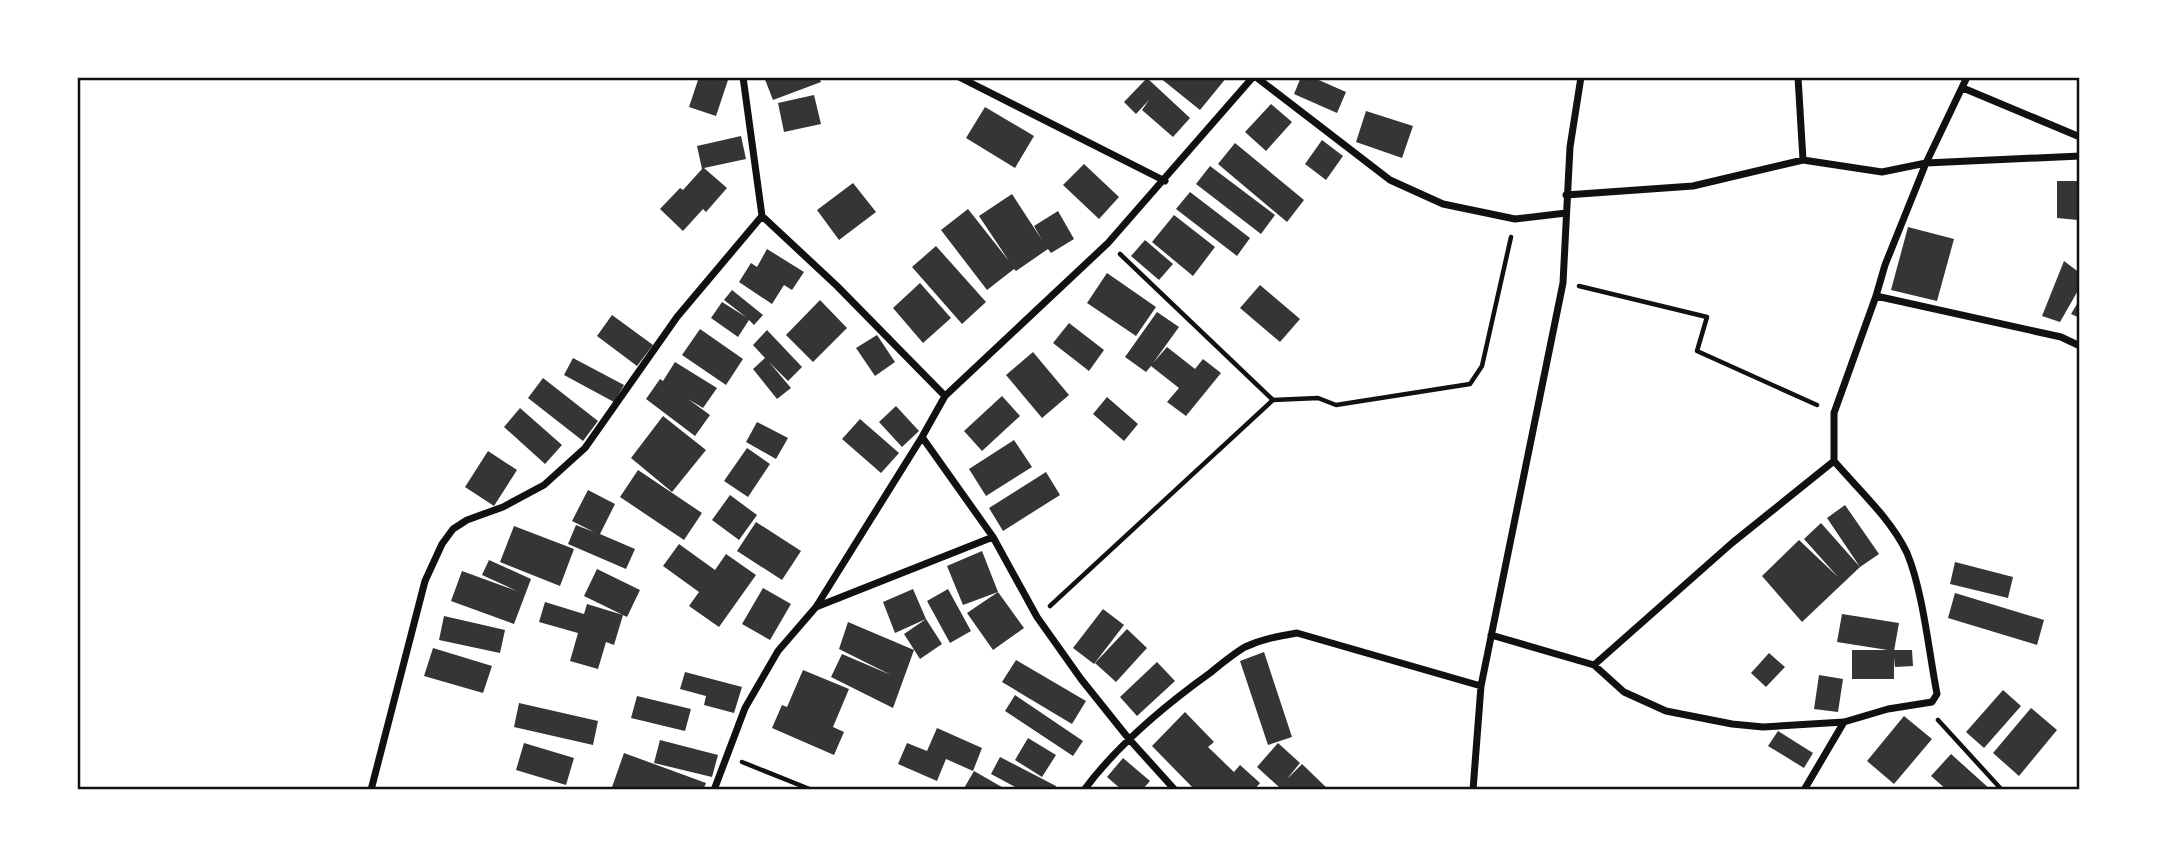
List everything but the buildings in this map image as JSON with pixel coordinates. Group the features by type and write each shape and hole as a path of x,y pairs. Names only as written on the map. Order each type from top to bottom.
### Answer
{"street":[{"path":"743,77 762,216 945,396"},
{"path":"959,77 1165,181"},
{"path":"714,790 745,708 778,651 816,607 945,396 1108,243 1255,77 1390,180 1443,204 1515,219 1566,213"},
{"path":"1473,790 1481,686 1563,282 1570,147 1581,77"},
{"path":"1798,77 1803,160"},
{"path":"1491,635 1594,665 1624,692 1666,711 1732,724 1763,727 1844,722 1888,709 1928,703 1937,694 1916,580 1906,552 1892,529 1834,461 1834,413 1885,265 1926,163 1967,77"},
{"path":"1963,88 2080,137"},
{"path":"1566,195 1693,186 1803,160 1882,172 1926,163 2080,156"},
{"path":"371,790 425,580 442,544 453,529 467,520 503,507 544,485 585,448 677,317 762,216"},
{"path":"1876,296 2061,337 2080,346"},
{"path":"922,437 993,537 1037,617 1081,679 1129,739 1175,790"},
{"path":"1594,665 1732,543 1834,461"},
{"path":"816,607 993,537"},
{"path":"1084,790 1129,739 1172,700 1244,648 1272,637 1297,633 1481,686"},
{"path":"1804,790 1844,722"}],"path":[{"path":"1037,617 1273,400 1318,398 1336,405 1470,384 1482,366 1515,219"},
{"path":"1108,243 1273,400"},
{"path":"1563,282 1707,317 1697,351 1834,413"},
{"path":"1928,703 2002,790"},
{"path":"725,755 812,790"}]}
